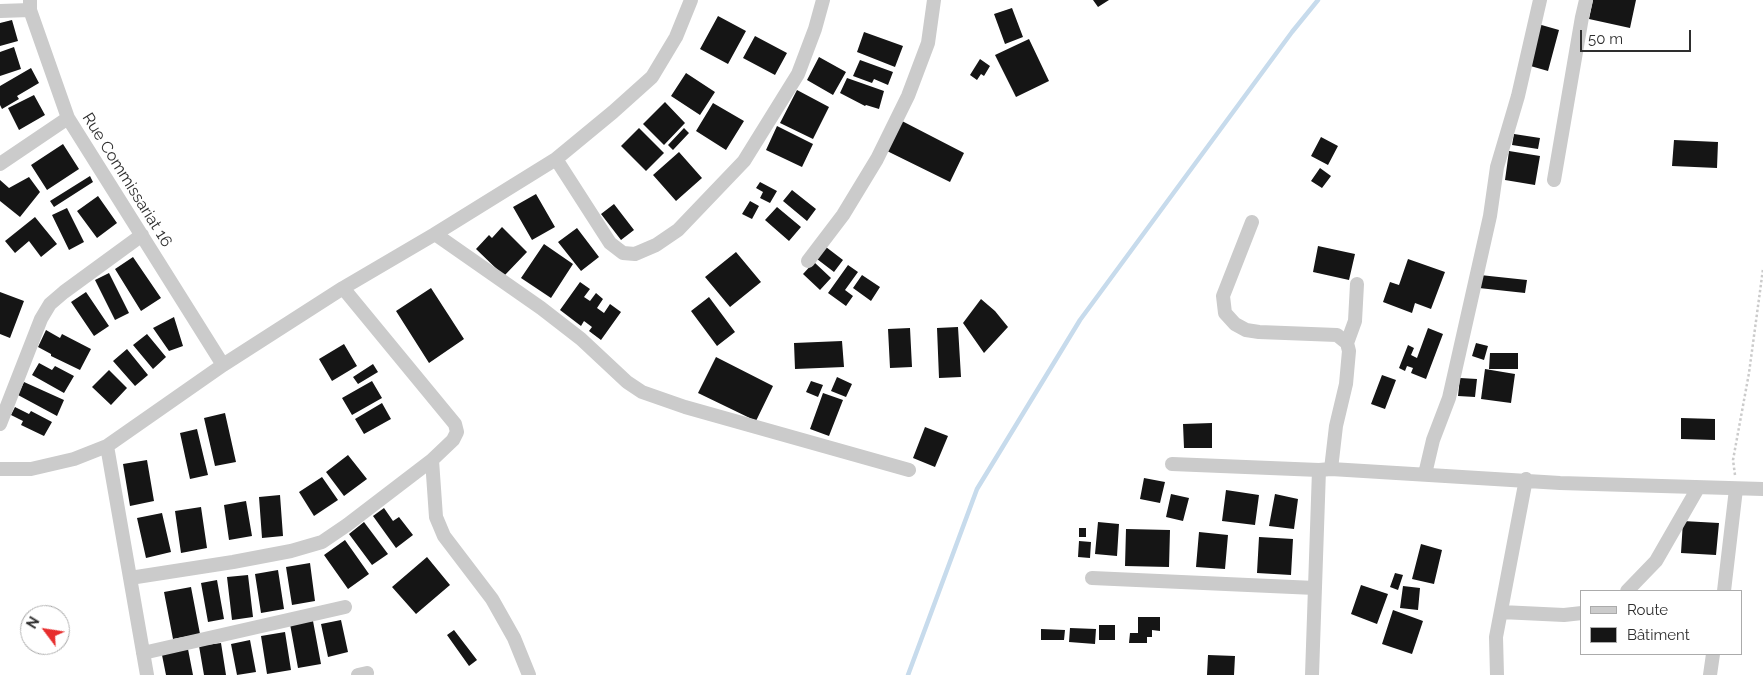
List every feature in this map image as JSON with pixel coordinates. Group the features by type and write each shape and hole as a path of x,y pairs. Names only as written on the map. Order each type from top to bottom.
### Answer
{"street":[{"path":"0,469 30,469 74,459 107,446 223,365 343,288 556,159 614,112 652,77 676,37 690,0"},
{"path":"556,159 610,243 622,253 635,254 656,245 678,230 744,160 798,74 815,29 823,0"},
{"path":"808,261 843,215 877,159 908,96 928,42 934,0"},
{"path":"1425,474 1434,440 1450,398 1490,216 1497,167 1518,96 1540,0"},
{"path":"1554,180 1586,0"},
{"path":"0,12 30,5"},
{"name":"Rue Commissariat 16","path":"30,5 68,118 223,365"},
{"path":"0,164 68,118"},
{"path":"1252,222 1223,296 1225,313 1235,324 1246,330 1338,336 1347,343"},
{"path":"435,234 541,308 581,339 627,382 642,392 684,407 909,470"},
{"path":"0,424 41,319 50,304 142,235"},
{"path":"1312,675 1315,588 1325,469 1346,384 1349,351 1347,343 1355,321 1357,284"},
{"path":"130,578 233,562 291,551 322,542 348,525 432,460 453,440 457,432 455,424 343,288"},
{"path":"107,446 147,675"},
{"path":"432,460 436,517 444,536 492,599 514,638 530,675"},
{"path":"1172,464 1325,469 1526,479 1560,483 1763,489"},
{"path":"1497,675 1496,637 1526,479"},
{"path":"1627,590 1656,561 1698,488"},
{"path":"1724,590 1736,489"},
{"path":"1092,578 1315,588"},
{"path":"143,654 345,607"},
{"path":"1500,612 1580,613"},
{"path":"1710,675 1713,655"}],"path":[{"path":"1736,489 1733,460 1749,374 1763,269"}],"building":[{"path":"1093,0 1109,0 1098,7"},
{"path":"1593,0 1636,0 1630,28 1589,19"},
{"path":"1012,8 1023,37 1005,44 994,14"},
{"path":"718,16 746,31 728,64 700,49"},
{"path":"12,20 18,41 0,46 0,23"},
{"path":"1538,24 1559,30 1548,71 1527,65"},
{"path":"864,32 903,46 895,67 857,52"},
{"path":"755,36 787,53 775,75 743,58"},
{"path":"1029,39 1049,81 1016,97 995,55"},
{"path":"14,47 21,69 0,76 0,52"},
{"path":"819,57 846,72 833,95 807,80"},
{"path":"980,59 990,66 984,76 981,74 977,80 970,75"},
{"path":"860,60 893,72 888,85 874,79 872,83 853,76"},
{"path":"31,68 39,83 17,96 19,99 2,109 0,105 0,86"},
{"path":"686,73 715,92 700,115 671,96"},
{"path":"847,78 884,91 879,109 865,106 840,93"},
{"path":"797,90 829,107 813,139 780,123"},
{"path":"34,95 45,115 19,130 8,108"},
{"path":"665,102 685,123 664,145 643,124"},
{"path":"713,103 744,121 726,150 696,131"},
{"path":"902,121 964,153 950,182 887,151"},
{"path":"777,126 813,144 802,167 766,150"},
{"path":"639,128 664,153 646,171 621,146"},
{"path":"684,128 689,133 673,150 668,145"},
{"path":"1514,134 1540,138 1538,149 1512,145"},
{"path":"1321,137 1338,146 1328,165 1311,156"},
{"path":"1674,140 1718,142 1717,168 1672,166"},
{"path":"63,144 79,169 47,190 31,165"},
{"path":"1509,151 1540,156 1535,185 1505,180"},
{"path":"679,152 702,178 676,201 653,175"},
{"path":"1320,168 1331,176 1322,188 1311,181"},
{"path":"90,176 93,182 54,207 50,201"},
{"path":"29,177 40,192 20,217 0,201 0,180 9,188"},
{"path":"760,182 777,191 770,203 760,198 763,192 756,188"},
{"path":"792,190 816,209 807,221 783,201"},
{"path":"536,194 555,227 532,240 513,207"},
{"path":"98,196 117,223 97,238 77,211"},
{"path":"750,201 759,206 752,219 742,214"},
{"path":"614,204 634,230 621,240 601,214"},
{"path":"777,207 801,227 789,241 765,220"},
{"path":"67,208 84,242 69,250 52,215"},
{"path":"35,217 57,244 41,257 29,241 15,253 5,241"},
{"path":"502,227 527,252 504,276 476,249 489,235 492,238"},
{"path":"577,228 599,257 581,271 558,242"},
{"path":"544,244 573,264 551,298 521,278"},
{"path":"1318,246 1355,254 1349,280 1313,272"},
{"path":"826,247 843,260 834,272 817,259"},
{"path":"736,252 761,282 730,307 705,277"},
{"path":"133,257 161,298 141,311 115,269"},
{"path":"1408,259 1445,272 1431,309 1415,303 1412,313 1383,302 1390,282 1399,285"},
{"path":"814,262 831,278 820,290 803,274"},
{"path":"848,265 858,272 845,290 853,296 846,306 828,293"},
{"path":"109,273 129,313 115,320 95,280"},
{"path":"862,275 880,287 871,301 853,288"},
{"path":"1480,275 1527,280 1525,293 1479,288"},
{"path":"580,282 590,289 584,297 590,301 596,293 603,299 597,308 604,313 610,304 621,312 601,340 589,331 592,327 584,321 581,326 560,310"},
{"path":"431,288 464,339 429,363 396,311"},
{"path":"0,292 24,301 10,338 0,334"},
{"path":"86,292 109,326 94,336 71,302"},
{"path":"709,297 735,332 717,346 691,311"},
{"path":"981,299 995,311 1008,327 984,353 963,323"},
{"path":"174,317 183,346 169,351 153,328"},
{"path":"958,327 961,377 939,378 937,328"},
{"path":"910,328 912,367 890,368 888,329"},
{"path":"1428,328 1443,334 1426,379 1411,373 1413,368 1407,366 1405,371 1399,368 1408,345 1414,348 1411,355 1417,358"},
{"path":"46,330 60,338 62,334 91,349 80,370 51,356 51,354 38,347"},
{"path":"147,334 166,357 153,369 133,345"},
{"path":"842,341 844,367 795,369 794,343"},
{"path":"1476,343 1488,346 1484,360 1472,356"},
{"path":"344,344 357,366 332,381 319,359"},
{"path":"127,349 148,375 135,386 113,361"},
{"path":"1490,353 1518,353 1518,369 1489,369"},
{"path":"716,357 773,386 756,421 698,393"},
{"path":"39,363 52,370 55,366 74,376 64,393 32,375"},
{"path":"373,364 378,372 358,384 353,377"},
{"path":"1485,369 1515,374 1511,403 1481,399"},
{"path":"109,370 127,388 111,405 92,387"},
{"path":"1382,375 1396,380 1385,409 1371,404"},
{"path":"837,377 852,384 846,397 831,391"},
{"path":"1460,378 1477,379 1475,397 1458,396"},
{"path":"372,381 382,398 352,415 342,398"},
{"path":"811,381 823,385 818,397 806,392"},
{"path":"24,382 64,400 57,416 18,395"},
{"path":"823,393 843,400 829,436 810,429"},
{"path":"382,403 391,419 364,434 355,419"},
{"path":"15,407 29,414 31,411 52,422 44,436 21,425 23,421 11,415"},
{"path":"225,413 236,462 215,466 204,418"},
{"path":"1681,418 1715,419 1715,440 1681,439"},
{"path":"1212,423 1212,448 1184,448 1183,424"},
{"path":"925,427 948,436 935,467 913,458"},
{"path":"197,429 208,475 190,479 180,433"},
{"path":"348,455 367,479 344,496 326,472"},
{"path":"147,460 154,501 130,506 123,464"},
{"path":"322,477 338,500 314,516 299,492"},
{"path":"1144,478 1165,482 1160,503 1140,499"},
{"path":"1226,490 1259,495 1255,525 1222,521"},
{"path":"1171,494 1189,498 1183,521 1166,517"},
{"path":"1275,494 1298,499 1294,529 1269,526"},
{"path":"280,495 283,536 262,538 259,497"},
{"path":"246,501 252,536 229,540 224,505"},
{"path":"201,507 207,548 181,553 175,511"},
{"path":"384,508 393,521 399,517 413,535 396,548 373,516"},
{"path":"162,513 171,552 146,558 137,518"},
{"path":"1683,521 1719,523 1716,555 1681,553"},
{"path":"364,522 388,554 372,565 349,534"},
{"path":"1098,522 1119,524 1117,556 1095,554"},
{"path":"1079,528 1086,528 1086,537 1079,537"},
{"path":"1126,529 1170,530 1169,567 1125,566"},
{"path":"1199,532 1228,535 1225,569 1196,567"},
{"path":"1259,537 1293,539 1291,575 1257,573"},
{"path":"345,540 369,574 348,589 324,555"},
{"path":"1079,541 1091,542 1090,558 1078,557"},
{"path":"1421,544 1442,550 1434,584 1412,579"},
{"path":"427,557 450,585 416,614 392,587"},
{"path":"310,563 315,601 292,605 286,567"},
{"path":"278,570 284,609 261,613 255,574"},
{"path":"1395,573 1403,575 1398,590 1390,587"},
{"path":"248,575 253,617 232,620 227,577"},
{"path":"217,580 224,619 208,622 201,583"},
{"path":"1361,585 1388,594 1377,624 1351,614"},
{"path":"1403,586 1420,588 1418,610 1400,608"},
{"path":"191,587 200,634 173,639 164,592"},
{"path":"1393,610 1423,621 1412,654 1382,644"},
{"path":"1138,617 1160,617 1160,631 1152,630 1152,637 1147,637 1147,643 1129,643 1130,633 1138,633"},
{"path":"341,620 348,652 328,657 321,624"},
{"path":"313,621 321,664 298,668 290,624"},
{"path":"1099,625 1115,625 1115,640 1099,640"},
{"path":"1070,628 1096,629 1095,644 1069,642"},
{"path":"1041,629 1065,630 1064,640 1041,640"},
{"path":"454,630 477,660 469,666 447,635"},
{"path":"285,632 291,670 267,674 261,636"},
{"path":"250,640 256,672 237,675 231,644"},
{"path":"221,643 226,675 204,675 199,646"},
{"path":"188,649 193,675 166,675 162,655"},
{"path":"1208,655 1235,656 1234,675 1207,675"}],"waterway":[{"path":"908,675 977,489 1080,320 1292,32 1318,0"}]}
